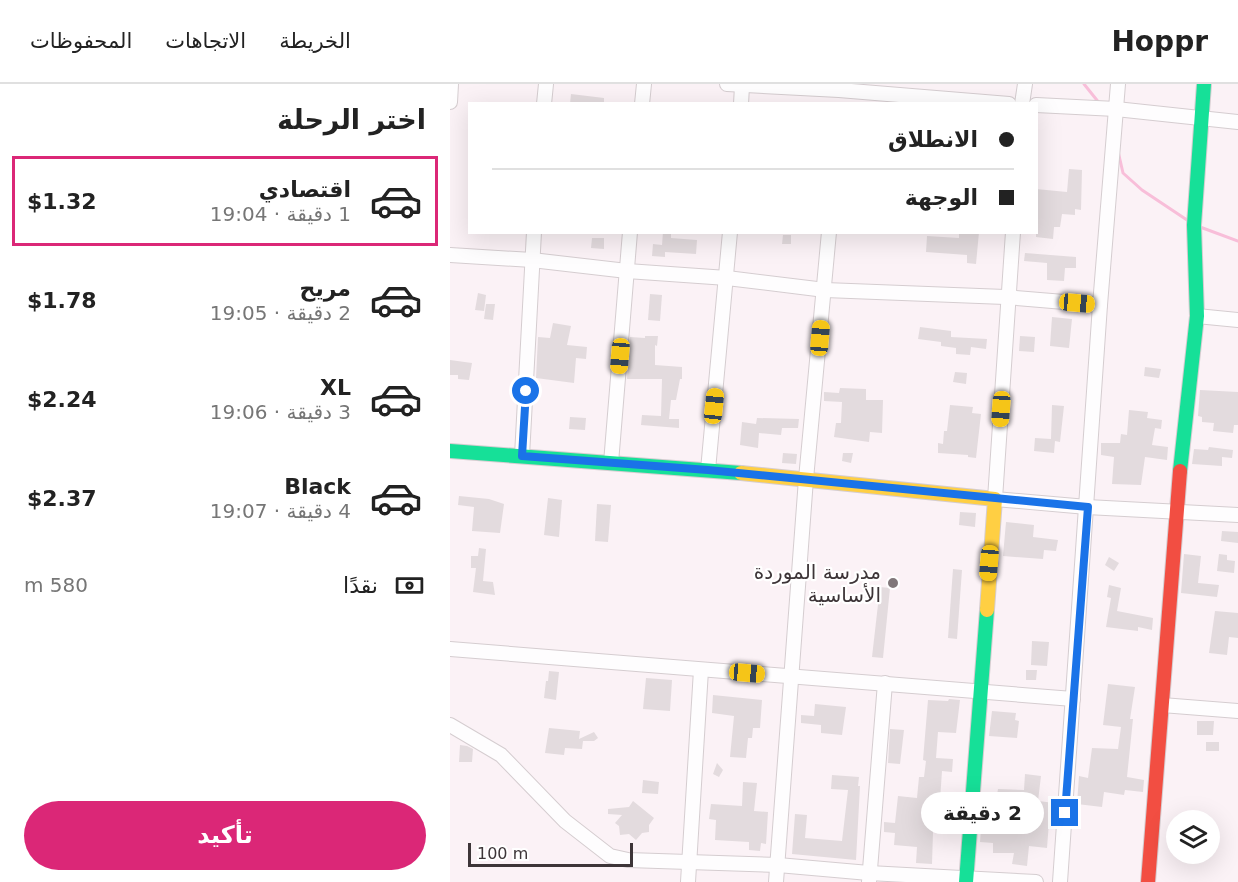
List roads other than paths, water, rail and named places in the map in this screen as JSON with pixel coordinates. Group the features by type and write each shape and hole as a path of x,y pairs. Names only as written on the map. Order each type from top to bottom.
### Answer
{"main road":[{"path":"1148,882 1176,512 1197,316 1194,225 1204,84"},
{"path":"450,451 708,470 994,499 967,880"}],"street":[{"path":"450,102 451,84"},
{"path":"544,102 546,84"},
{"path":"642,102 644,84"},
{"path":"727,84 981,102"},
{"path":"1023,102 1024,84"},
{"path":"1060,882 1088,507 1100,305 1118,84"},
{"path":"741,102 742,86"},
{"path":"1038,105 1116,109 1238,122"},
{"path":"522,456 534,234"},
{"path":"611,463 630,234"},
{"path":"708,470 730,234"},
{"path":"776,882 806,479 829,234"},
{"path":"1013,234 994,499 1088,507 1238,515"},
{"path":"450,255 532,260 627,271 727,278 825,290 1009,298 1100,305"},
{"path":"1197,316 1238,320"},
{"path":"450,649 1073,699"},
{"path":"688,882 701,670"},
{"path":"869,877 885,683"},
{"path":"1162,705 1238,711"},
{"path":"450,725 501,755 565,821 610,856 628,860 778,865 869,877 1036,882"}],"waterway":[{"path":"1084,84 1100,104"},
{"path":"1118,151 1123,173 1142,190 1187,220"},
{"path":"1200,227 1238,241"}],"place":[{"name":"مدرسة الموردة الأساسية","path":"893,583"}]}
